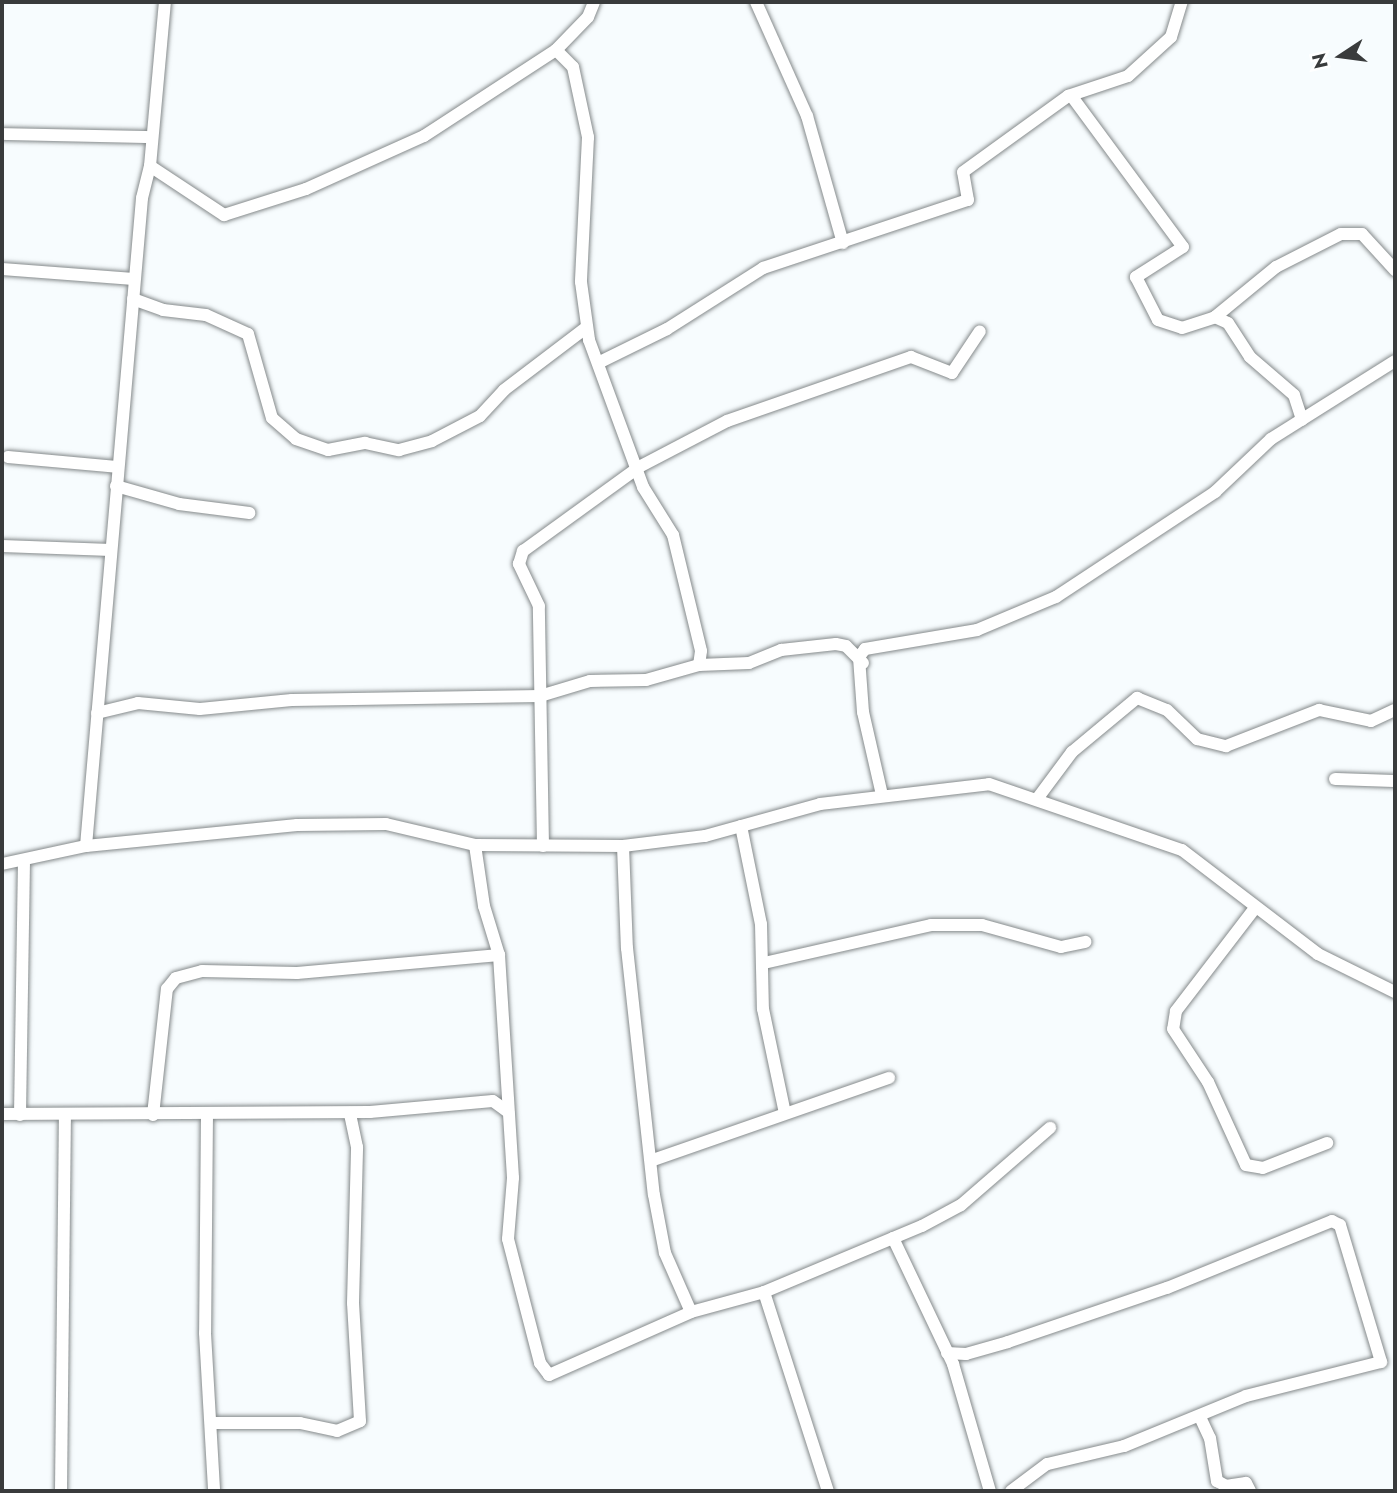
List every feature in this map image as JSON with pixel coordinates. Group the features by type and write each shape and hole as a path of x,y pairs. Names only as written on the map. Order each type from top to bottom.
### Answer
{"street":[{"path":"86,846 134,279 150,166 165,2"},
{"path":"150,166 217,213 233,214 415,141 556,50 588,17 594,2"},
{"path":"756,2 807,116 843,243"},
{"path":"1073,98 1103,81 1128,76 1166,43 1182,2"},
{"path":"556,50 573,67 588,137 581,282 587,327 598,363 639,467 643,487 673,535 701,651 699,665"},
{"path":"598,363 667,329 763,268 968,200 963,172 1017,128 1068,96 1073,98 1183,247 1136,278 1158,320 1176,328 1215,317 1276,267 1341,234 1362,234 1395,270"},
{"path":"2,134 151,137"},
{"path":"2,269 134,279"},
{"path":"133,299 163,310 206,315 248,334 272,418 296,439 328,450 365,443 399,450 432,441 480,416 504,390 587,327"},
{"path":"1234,304 1236,333"},
{"path":"1215,317 1236,333 1250,357 1294,395 1302,419"},
{"path":"543,846 539,606 519,558 554,526 639,467 727,421 865,370 911,357 952,373 980,331"},
{"path":"882,795 863,712 863,663 859,657 868,647 977,631 1056,597 1215,492 1252,453 1395,361"},
{"path":"8,457 117,467"},
{"path":"116,486 179,504 249,513"},
{"path":"2,546 111,550"},
{"path":"97,713 138,703 200,709 292,700 540,696 590,681 646,680 699,665 749,663 781,650 842,644 863,663"},
{"path":"1037,799 1072,752 1138,698 1167,710 1197,738 1226,746 1319,710 1371,721 1395,710"},
{"path":"1335,779 1395,781"},
{"path":"2,864 24,862 86,846 297,825 386,824 475,845 623,846 741,826 773,814 966,783 1037,799 1182,850 1318,954 1395,992"},
{"path":"741,826 764,963 763,1009 785,1113"},
{"path":"475,845 484,906 499,955 513,1178 508,1239 544,1372 560,1371 691,1312 764,1292 893,1238 961,1205 1050,1128"},
{"path":"623,846 627,948 665,1253 691,1312"},
{"path":"20,1115 24,862"},
{"path":"1255,908 1176,1011 1173,1029 1208,1082 1246,1165 1263,1168 1327,1143"},
{"path":"764,963 931,925 982,925 1061,947 1085,942"},
{"path":"153,1115 167,989 176,978 202,971 297,973 499,955"},
{"path":"653,1160 889,1077"},
{"path":"493,1101 506,1084"},
{"path":"2,1114 65,1117 349,1112 493,1101 508,1112"},
{"path":"211,1423 300,1423 337,1431 360,1421 353,1303 357,1147 349,1112"},
{"path":"208,1114 205,1333 214,1491"},
{"path":"61,1491 65,1117"},
{"path":"947,1353 966,1354 1021,1337 1338,1222 1381,1362 1246,1396 1124,1446 1047,1464 1011,1491"},
{"path":"893,1238 947,1353 990,1491"},
{"path":"764,1292 828,1491"},
{"path":"1200,1417 1210,1438 1217,1481 1226,1486 1246,1483 1250,1491"}]}
